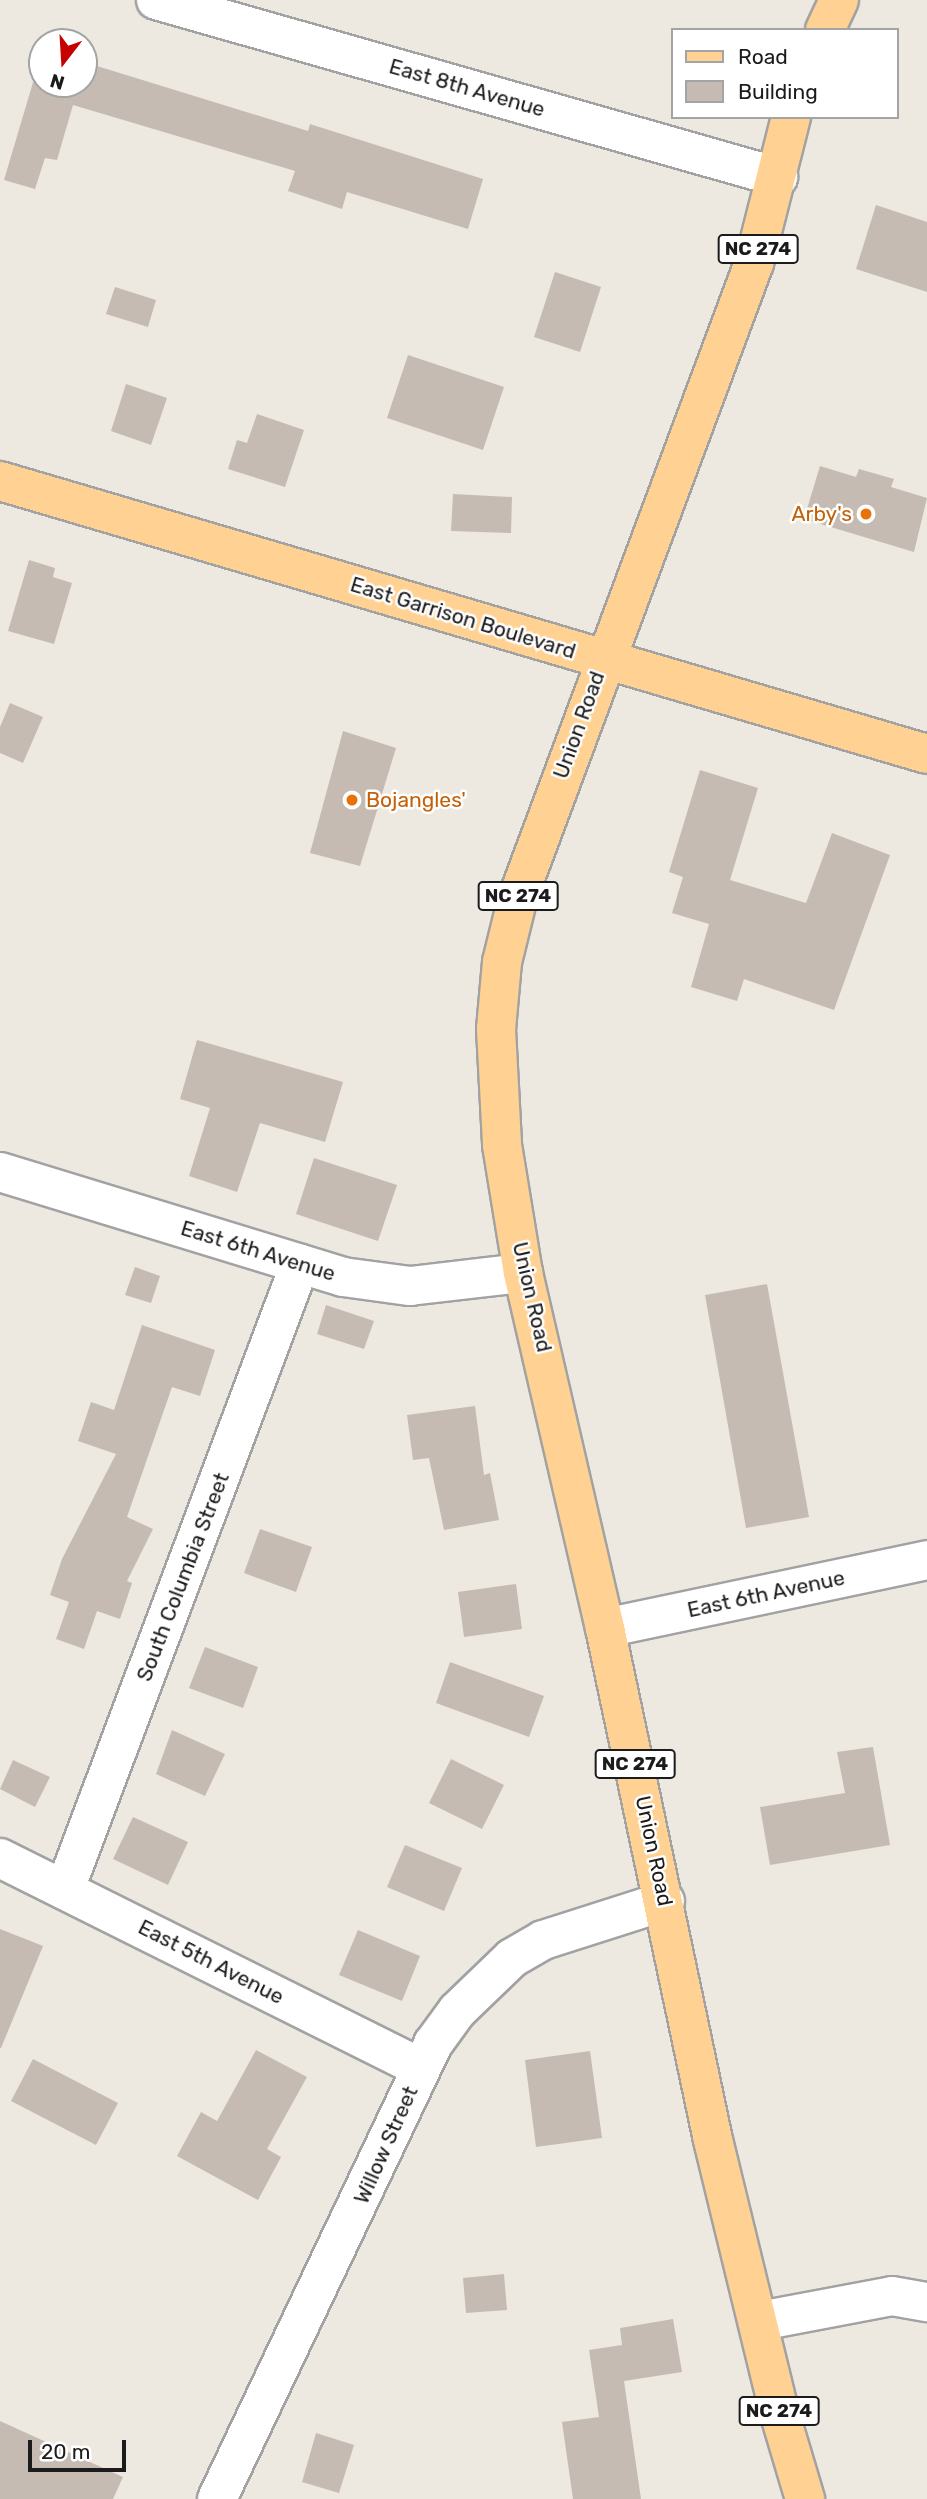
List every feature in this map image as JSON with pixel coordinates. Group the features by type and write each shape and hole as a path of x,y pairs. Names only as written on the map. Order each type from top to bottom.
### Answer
{"main road":[{"path":"806,28 809,0"},
{"path":"826,28 839,0"},
{"name":"Union Road","path":"791,119 778,177 734,321 649,550 603,659 525,874 502,962 496,1029 499,1107 523,1273 606,1628 713,2140 760,2322 780,2416 805,2499"},
{"name":"East Garrison Boulevard","path":"0,481 927,754"}],"street":[{"name":"East 8th Avenue","path":"156,0 778,177"},
{"name":"East 6th Avenue","path":"0,1171 344,1277 410,1286 523,1273"},
{"name":"South Columbia Street","path":"65,1889 300,1265"},
{"name":"East 6th Avenue","path":"606,1628 927,1560"},
{"name":"East 5th Avenue","path":"0,1858 421,2068"},
{"name":"Willow Street","path":"217,2499 421,2068 457,2011 512,1958 566,1931 665,1901"},
{"path":"760,2322 892,2295 927,2302"}],"building":[{"path":"98,66 308,131 310,124 483,179 468,229 347,192 342,209 288,191 295,171 73,105 57,160 45,158 35,189 4,180 28,98 98,98"},
{"path":"876,205 927,222 927,292 856,269"},
{"path":"555,272 601,287 580,352 534,337"},
{"path":"115,287 156,300 148,327 106,314"},
{"path":"408,355 504,387 483,450 387,418"},
{"path":"126,384 167,398 151,445 111,431"},
{"path":"257,414 304,430 285,487 228,469 237,440 247,443"},
{"name":"Arby's","path":"820,466 856,477 859,469 894,479 891,487 927,498 914,552 804,519"},
{"path":"453,494 512,497 511,533 451,531"},
{"path":"29,560 55,568 53,577 72,583 54,644 8,631"},
{"path":"10,703 43,717 23,763 0,753 0,727"},
{"name":"Bojangles'","path":"343,731 396,748 360,866 310,853"},
{"path":"700,770 758,788 730,880 806,903 832,833 890,855 834,1010 744,979 737,1001 691,987 709,924 672,913 683,877 669,872"},
{"path":"197,1040 343,1082 325,1142 260,1123 237,1192 189,1176 210,1108 180,1099"},
{"path":"314,1158 397,1185 378,1241 296,1214"},
{"path":"135,1267 160,1276 151,1303 125,1295"},
{"path":"767,1284 809,1517 746,1528 705,1295"},
{"path":"326,1305 374,1321 364,1349 317,1334"},
{"path":"142,1325 215,1350 200,1396 172,1387 127,1517 153,1529 127,1581 132,1583 120,1619 97,1611 84,1649 56,1639 69,1602 50,1595 62,1559 116,1454 78,1441 91,1402 114,1410"},
{"path":"475,1406 484,1475 490,1473 499,1520 444,1530 429,1458 413,1460 407,1415"},
{"path":"260,1529 312,1547 296,1592 244,1573"},
{"path":"516,1584 522,1629 464,1637 458,1592"},
{"path":"205,1647 258,1667 243,1708 189,1688"},
{"path":"450,1662 544,1696 529,1737 436,1703"},
{"path":"172,1730 225,1754 205,1796 156,1774"},
{"path":"873,1747 890,1845 770,1865 760,1807 845,1793 837,1752"},
{"path":"451,1759 504,1785 482,1829 429,1803"},
{"path":"13,1760 50,1777 35,1807 0,1789"},
{"path":"133,1817 188,1842 168,1885 113,1859"},
{"path":"405,1845 462,1868 444,1911 387,1887"},
{"path":"0,1929 43,1946 1,2048 0,2048"},
{"path":"358,1930 420,1956 402,2001 339,1975"},
{"path":"256,2050 307,2077 267,2149 281,2157 258,2200 177,2156 201,2112 217,2121"},
{"path":"590,2051 602,2138 536,2147 525,2060"},
{"path":"33,2059 118,2103 96,2145 11,2101"},
{"path":"504,2274 507,2310 466,2313 463,2278"},
{"path":"673,2319 682,2372 624,2381 641,2499 573,2499 562,2422 599,2417 589,2350 622,2345 620,2328"},
{"path":"0,2421 123,2477 113,2499 0,2499"},
{"path":"316,2433 354,2445 339,2493 302,2482"}],"place":[{"name":"Arby's","path":"866,514"},
{"name":"Bojangles'","path":"352,800"}]}
